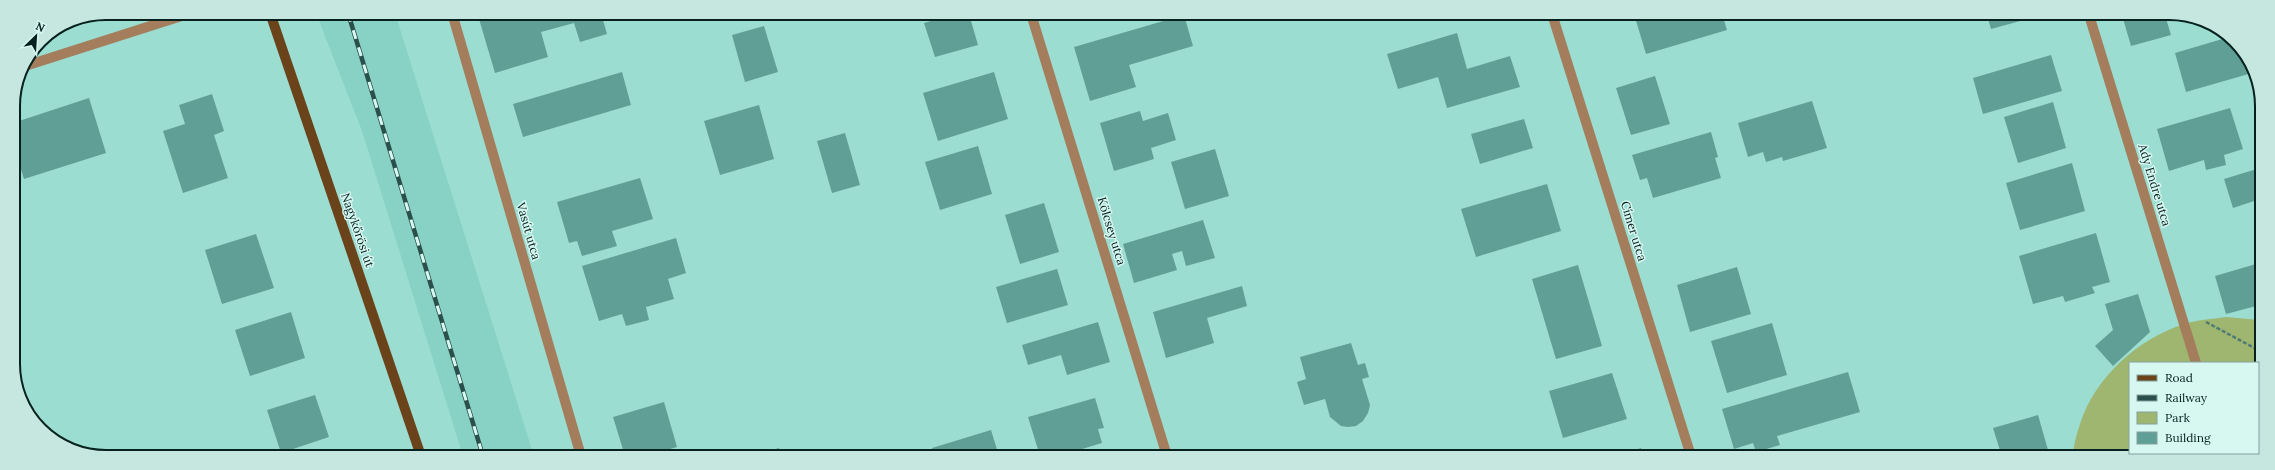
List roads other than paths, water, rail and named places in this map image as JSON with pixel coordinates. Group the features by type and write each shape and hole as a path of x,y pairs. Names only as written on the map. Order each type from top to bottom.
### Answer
{"main road":[{"name":"Nagykőrösi út","path":"272,20 419,450"}],"street":[{"path":"31,64 169,20"},
{"name":"Vasút utca","path":"454,20 579,450"},
{"name":"Kölcsey utca","path":"1033,20 1165,450"},
{"name":"Címer utca","path":"1554,20 1689,450"},
{"name":"Ady Endre utca","path":"2091,20 2196,362"}],"railway":[{"path":"350,20 481,450"}]}
